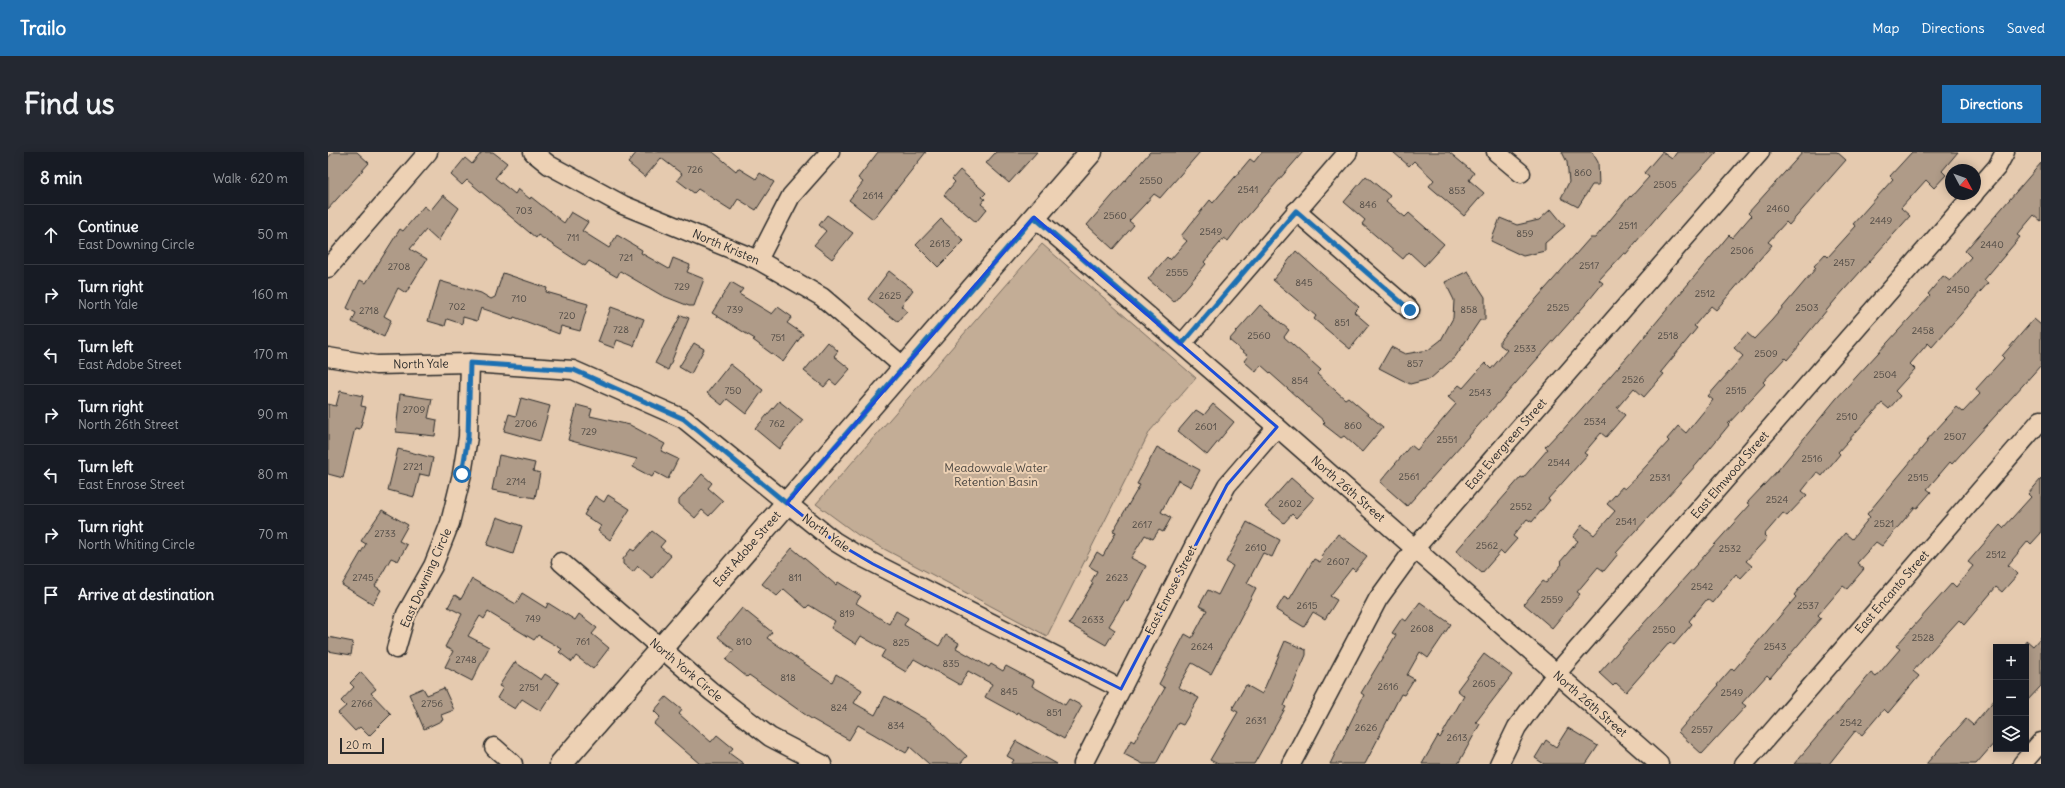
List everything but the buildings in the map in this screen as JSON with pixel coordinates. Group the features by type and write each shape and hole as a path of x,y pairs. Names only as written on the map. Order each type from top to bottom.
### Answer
{"street":[{"path":"328,268 428,152"},
{"name":"North Kristen","path":"534,152 549,165 623,205 758,260 822,297 904,367"},
{"path":"758,260 791,196 830,152"},
{"name":"East Adobe Street","path":"561,764 1091,152"},
{"path":"1182,344 1348,152"},
{"path":"1496,152 1521,173"},
{"name":"East Evergreen Street","path":"1291,764 1378,599 1415,548 1760,152"},
{"name":"East Elmwood Street","path":"1981,185 1997,167 2005,152"},
{"name":"East Elmwood Street","path":"1499,764 1518,726 1556,674 1968,200"},
{"path":"1296,211 1410,310"},
{"name":"North 26th Street","path":"1034,217 1277,427 1659,764"},
{"name":"North Yale","path":"328,357 376,365 470,363 574,370 684,419 834,541 873,564 1121,689"},
{"name":"East Downing Circle","path":"396,649 406,614 433,566 450,523 462,474 468,437 470,363"},
{"name":"East Encanto Street","path":"1744,764 2041,420"},
{"name":"East Enrose Street","path":"1083,764 1198,538 1227,485 1277,427"},
{"name":"North York Circle","path":"561,562 712,692 770,737 822,764"},
{"path":"2022,764 2041,742"},
{"path":"494,747 513,764"}],"highlighted area":[{"path":"1034,217 1277,427 1227,485 1121,689 873,564 834,541 787,503"}],"green space":[{"name":"Meadowvale Water Retention Basin","path":"1042,244 1196,378 1150,431 1047,636 858,535 816,504"}],"route":[{"path":"462,474 468,437 470,363 574,370 684,419 786,503 1034,217 1182,344 1296,211 1410,310"}]}
